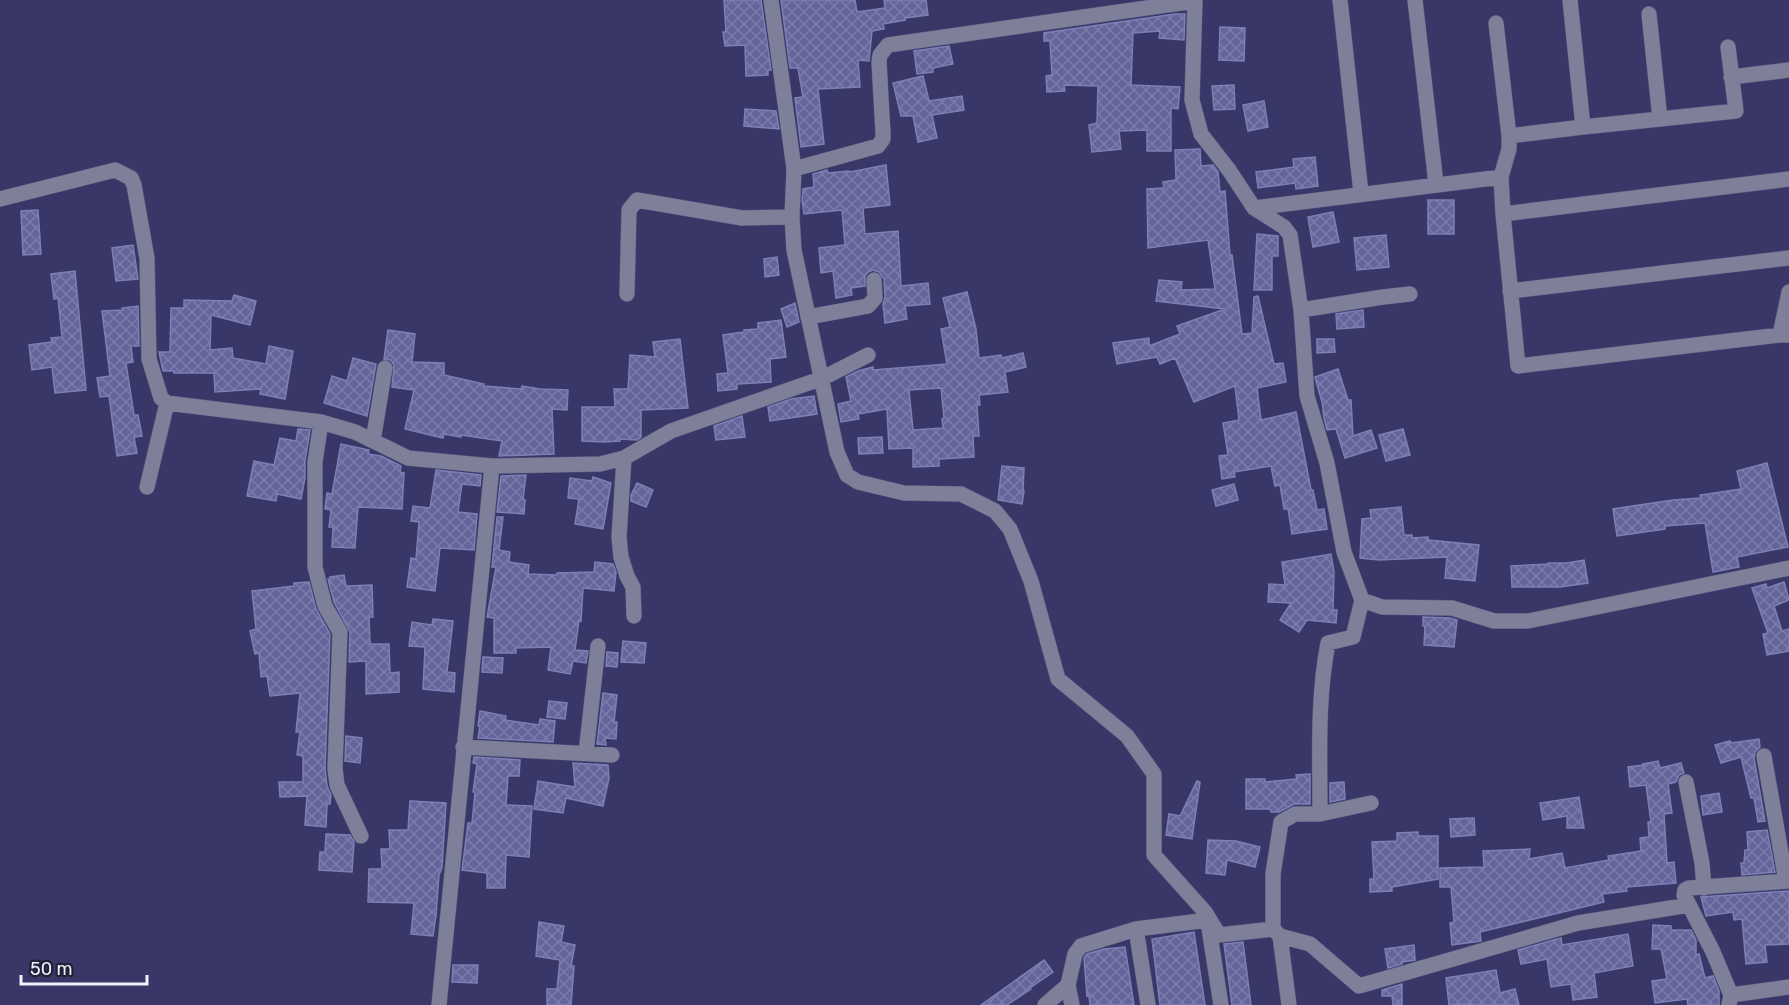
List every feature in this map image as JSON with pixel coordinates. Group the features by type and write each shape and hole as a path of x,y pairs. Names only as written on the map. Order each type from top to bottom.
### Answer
{"street":[{"path":"771,0 794,169 792,218 794,250 837,452 847,475 858,482 904,493 961,494 995,511 1010,529 1031,581 1058,680 1127,736 1154,774 1154,855 1208,918 1219,935 1276,933 1310,944 1359,986 1578,923 1689,905"},
{"path":"1340,0 1361,193"},
{"path":"1415,0 1436,184"},
{"path":"1570,0 1583,127"},
{"path":"794,169 847,156 881,143 883,133 879,62 880,55 888,45 1195,1 1192,100 1201,134 1229,170 1254,208 1279,222 1290,235 1301,310 1307,396 1327,463 1344,552 1362,600 1353,637 1328,643 1323,667 1320,814"},
{"path":"1649,14 1660,119"},
{"path":"1496,23 1509,136 1509,149 1501,177 1518,366 1784,335 1789,292"},
{"path":"1509,136 1736,111 1728,47"},
{"path":"1731,77 1789,70"},
{"path":"0,199 115,170 131,178 147,258 149,358 161,398 167,403 321,422 355,432 408,458 492,466 600,464 624,458 671,431 823,378 868,355"},
{"path":"1254,208 1501,177"},
{"path":"1503,214 1789,179"},
{"path":"627,294 629,210 638,200 742,218 792,218"},
{"path":"1510,291 1789,258"},
{"path":"808,317 868,306 875,298 874,280"},
{"path":"1301,310 1410,294"},
{"path":"373,441 385,368"},
{"path":"147,487 167,403"},
{"path":"321,422 315,462 315,567 325,606 340,632 335,768 337,785 361,836"},
{"path":"624,458 619,537 621,558 633,587 634,616"},
{"path":"439,1005 492,466"},
{"path":"1362,600 1382,607 1452,608 1494,621 1528,621 1789,568"},
{"path":"586,753 598,646"},
{"path":"463,747 612,755"},
{"path":"1764,756 1788,881 1689,888 1684,890 1684,895 1713,952 1730,1000 1789,987"},
{"path":"1686,782 1702,863 1704,888"},
{"path":"1289,1005 1276,933 1273,874 1281,822 1295,814 1320,814 1371,803"},
{"path":"1072,1005 1068,985 1075,954 1081,946 1136,929 1208,918"},
{"path":"1208,918 1221,1005"},
{"path":"1136,929 1148,1005"},
{"path":"1045,1005 1068,985"}],"building":[{"path":"724,0 761,0 771,70 768,70 768,75 746,76 745,45 725,46"},
{"path":"781,0 855,0 857,12 885,8 884,0 926,0 928,15 883,24 884,29 872,31 869,61 858,60 860,87 818,89 824,144 801,147 795,98 803,97 798,68 790,68"},
{"path":"1185,14 1184,40 1159,38 1160,31 1133,33 1131,85 1180,87 1178,109 1171,108 1171,151 1147,151 1147,130 1119,131 1121,149 1092,152 1089,125 1097,123 1098,86 1064,85 1065,91 1047,92 1046,76 1052,75 1050,41 1044,41 1044,33"},
{"path":"1220,27 1245,28 1244,61 1219,60"},
{"path":"949,46 953,64 933,68 933,72 917,74 914,51"},
{"path":"923,76 929,101 962,96 964,110 932,115 937,138 918,142 913,116 901,116 893,83"},
{"path":"1234,85 1235,109 1214,110 1212,86"},
{"path":"1264,101 1268,127 1248,131 1243,105"},
{"path":"745,109 776,111 779,129 744,126"},
{"path":"1200,149 1201,166 1213,165 1218,172 1220,192 1225,191 1230,255 1232,255 1242,334 1252,333 1254,297 1258,296 1274,364 1283,363 1286,382 1257,388 1261,420 1296,412 1311,490 1313,490 1317,510 1324,509 1327,529 1292,534 1288,509 1284,509 1280,485 1275,486 1271,466 1234,472 1235,477 1222,479 1219,456 1228,455 1223,423 1239,420 1235,386 1194,402 1175,358 1160,364 1157,357 1117,364 1113,343 1149,338 1149,346 1180,334 1177,326 1225,309 1156,301 1159,280 1182,282 1181,290 1215,289 1208,240 1148,248 1147,189 1164,188 1163,182 1176,180 1175,150"},
{"path":"1315,157 1318,186 1296,189 1295,183 1258,188 1256,172 1294,167 1293,159"},
{"path":"886,165 890,205 863,208 865,234 898,231 901,286 928,283 930,304 905,306 907,319 885,323 884,279 879,272 873,270 868,272 865,276 865,286 851,288 852,295 836,298 833,271 821,273 819,248 845,245 842,210 804,214 802,200 803,189 814,187 813,174 827,170 828,173 850,172"},
{"path":"1428,200 1454,200 1454,234 1428,234"},
{"path":"38,210 41,254 23,255 21,211"},
{"path":"1333,212 1339,242 1313,247 1308,217"},
{"path":"1257,234 1278,236 1278,256 1272,256 1272,290 1254,290"},
{"path":"1386,235 1389,267 1357,270 1354,238"},
{"path":"133,245 138,279 116,281 112,248"},
{"path":"777,257 779,275 765,277 764,259"},
{"path":"75,271 86,390 55,393 52,367 32,370 29,345 52,342 51,338 62,337 58,298 54,299 51,274"},
{"path":"967,292 976,329 979,358 1001,355 1002,358 1023,353 1026,367 1005,372 1008,392 979,395 980,405 977,405 979,436 973,436 974,457 939,459 939,466 913,467 913,448 889,449 887,409 858,414 859,419 841,422 838,404 851,401 846,377 858,371 873,367 873,370 947,364 941,329 950,327 943,298","holes":["941,388 944,418 942,419 943,428 913,430 909,390"]},
{"path":"234,295 256,301 250,325 211,315 210,350 232,348 233,358 266,364 269,346 293,351 285,399 260,394 261,389 215,392 214,373 163,371 159,352 170,352 171,308 184,308 184,300 232,301"},
{"path":"795,303 799,322 787,327 781,309"},
{"path":"138,306 139,346 131,346 133,362 126,363 134,415 138,415 142,436 134,437 137,453 117,456 109,396 100,397 97,378 110,376 102,311 123,310 122,308"},
{"path":"1363,310 1364,327 1337,329 1336,314"},
{"path":"781,320 786,357 770,359 771,382 737,384 737,389 718,391 717,374 728,373 723,335 758,329 758,323"},
{"path":"388,330 415,334 412,362 444,363 444,375 484,384 484,386 521,389 522,386 568,390 567,410 552,409 554,454 499,456 502,441 444,434 443,438 405,429 414,390 392,387 394,365 391,360 384,359"},
{"path":"680,339 688,408 641,410 641,437 637,440 582,441 582,407 615,407 614,389 628,389 630,355 655,357 653,342"},
{"path":"1317,339 1334,339 1335,352 1317,353"},
{"path":"353,358 376,364 367,416 324,403 332,376 347,381"},
{"path":"1338,369 1348,400 1351,400 1353,436 1371,430 1377,448 1345,458 1336,429 1327,430 1315,377"},
{"path":"814,396 817,414 770,421 768,407 791,399"},
{"path":"742,416 745,437 716,440 714,426"},
{"path":"298,429 310,430 301,499 277,494 276,501 247,496 254,461 274,465 280,438 296,441"},
{"path":"1403,429 1410,455 1386,461 1379,435"},
{"path":"882,437 883,453 859,454 858,438"},
{"path":"341,444 369,450 368,454 381,456 401,466 400,472 404,473 402,509 358,507 355,548 332,547 333,527 329,527 331,510 325,509 327,493 332,494"},
{"path":"1767,463 1788,547 1737,557 1739,567 1713,572 1705,523 1665,526 1665,529 1617,536 1613,509 1701,498 1700,495 1741,489 1737,471"},
{"path":"1002,466 1024,468 1022,504 998,500"},
{"path":"436,470 481,475 480,486 462,484 458,512 477,514 474,550 440,548 435,591 407,587 411,558 416,559 419,522 411,521 413,506 430,508"},
{"path":"526,475 524,514 497,512 501,476"},
{"path":"593,477 611,483 603,529 575,524 579,499 568,498 570,478 592,481"},
{"path":"637,483 653,490 646,507 631,501 631,495"},
{"path":"1234,484 1238,500 1216,506 1212,490"},
{"path":"1401,507 1404,535 1412,535 1412,538 1428,537 1428,540 1479,545 1475,581 1445,578 1447,557 1379,560 1360,558 1362,519 1371,518 1370,510"},
{"path":"497,517 503,517 499,550 510,552 509,562 529,565 528,574 557,575 557,573 594,572 595,562 613,564 616,572 614,591 583,588 581,621 579,620 575,650 588,651 586,663 573,661 570,674 548,670 551,647 516,648 516,653 494,653 494,618 487,617 496,567 492,567"},
{"path":"1331,554 1334,572 1333,610 1337,610 1336,623 1307,620 1299,632 1280,620 1291,603 1268,602 1269,584 1285,585 1282,562"},
{"path":"1584,560 1588,583 1560,587 1512,587 1511,566"},
{"path":"344,575 346,586 372,585 373,617 369,617 370,644 389,644 390,673 399,672 399,692 366,694 366,661 349,662 350,632 334,602 328,579"},
{"path":"309,582 316,609 330,634 325,768 327,786 331,795 330,804 327,804 326,827 305,825 307,796 280,797 279,782 303,782 303,756 297,755 300,732 296,732 300,693 270,696 267,676 261,677 259,653 255,654 250,631 256,629 252,591"},
{"path":"1784,582 1789,600 1774,606 1782,631 1789,629 1789,651 1767,655 1763,634 1768,633 1752,588 1766,584 1767,588"},
{"path":"1423,617 1457,620 1454,647 1424,645"},
{"path":"433,619 453,621 447,672 455,673 454,692 423,689 425,647 409,646 412,622 432,625"},
{"path":"623,641 646,643 644,663 621,662"},
{"path":"607,652 618,653 617,667 606,666"},
{"path":"483,657 503,658 502,673 482,672"},
{"path":"603,693 617,695 614,722 617,722 616,739 605,738 606,745 597,744"},
{"path":"549,701 567,703 565,719 547,717"},
{"path":"480,711 506,716 505,720 539,725 540,719 555,721 553,742 478,738"},
{"path":"346,736 362,738 360,763 345,761"},
{"path":"1759,739 1760,747 1755,752 1754,758 1765,821 1758,822 1754,798 1751,798 1741,757 1721,763 1715,745 1730,741 1731,743"},
{"path":"474,757 520,760 519,776 508,776 506,805 532,806 529,857 506,855 505,888 487,888 487,873 462,870 468,823 472,823 477,764 473,763"},
{"path":"1658,761 1660,768 1681,763 1684,773 1679,775 1676,782 1668,784 1672,813 1664,814 1667,863 1674,862 1676,883 1626,887 1627,891 1602,894 1604,902 1480,932 1481,941 1452,945 1450,923 1454,922 1451,887 1440,887 1440,868 1484,867 1483,851 1530,849 1529,859 1562,853 1565,868 1609,860 1608,856 1641,851 1640,838 1649,837 1648,822 1651,822 1646,785 1630,787 1628,767"},
{"path":"573,763 608,765 609,778 603,806 566,798 563,813 534,809 538,781 575,787"},
{"path":"1310,774 1310,804 1294,804 1279,812 1271,812 1270,809 1246,809 1246,779 1265,779 1265,782 1297,779 1296,775"},
{"path":"1197,781 1200,782 1192,839 1166,835 1169,814 1180,816"},
{"path":"1344,782 1345,799 1330,802 1330,783"},
{"path":"1719,793 1722,812 1703,815 1701,796"},
{"path":"1579,797 1584,828 1567,828 1567,816 1543,820 1540,803"},
{"path":"410,801 446,803 442,868 439,875 433,936 411,934 414,903 368,902 369,869 382,869 381,849 390,849 389,830 408,830"},
{"path":"1474,818 1475,835 1451,837 1450,819"},
{"path":"1767,830 1775,872 1742,875 1741,863 1744,863 1745,850 1748,850 1747,832"},
{"path":"1418,832 1418,836 1438,836 1438,879 1392,887 1392,891 1370,892 1370,879 1374,879 1372,842 1397,841 1397,833"},
{"path":"326,834 350,835 354,842 352,872 319,870 320,852 325,852"},
{"path":"1208,840 1236,841 1260,847 1255,867 1227,860 1225,875 1206,873"},
{"path":"1789,891 1789,944 1765,945 1767,962 1746,964 1742,919 1734,920 1733,912 1706,916 1701,897"},
{"path":"539,922 564,926 561,942 575,945 571,966 574,966 571,1005 547,1005 547,989 557,989 560,960 536,956"},
{"path":"1653,925 1671,926 1671,930 1691,930 1696,940 1696,955 1699,954 1705,978 1713,976 1719,991 1719,1005 1688,1005 1687,999 1655,1003 1652,981 1667,979 1661,949 1652,949"},
{"path":"1194,932 1205,1005 1160,1005 1152,939"},
{"path":"1628,934 1633,966 1594,973 1597,997 1573,1000 1571,984 1551,987 1547,959 1521,964 1518,950 1561,938 1562,945"},
{"path":"1243,942 1251,1005 1232,1005 1224,944"},
{"path":"1414,945 1415,960 1388,968 1385,949"},
{"path":"1125,947 1134,1005 1090,1005 1089,995 1087,996 1084,958 1087,954 1104,949"},
{"path":"1044,960 1053,972 1031,989 1007,1005 981,1005"},
{"path":"453,965 478,965 477,983 452,982"},
{"path":"1496,970 1500,993 1515,989 1519,1005 1449,1005 1446,978"},
{"path":"1402,984 1402,1005 1393,1005 1392,996 1382,996 1382,990"}]}
